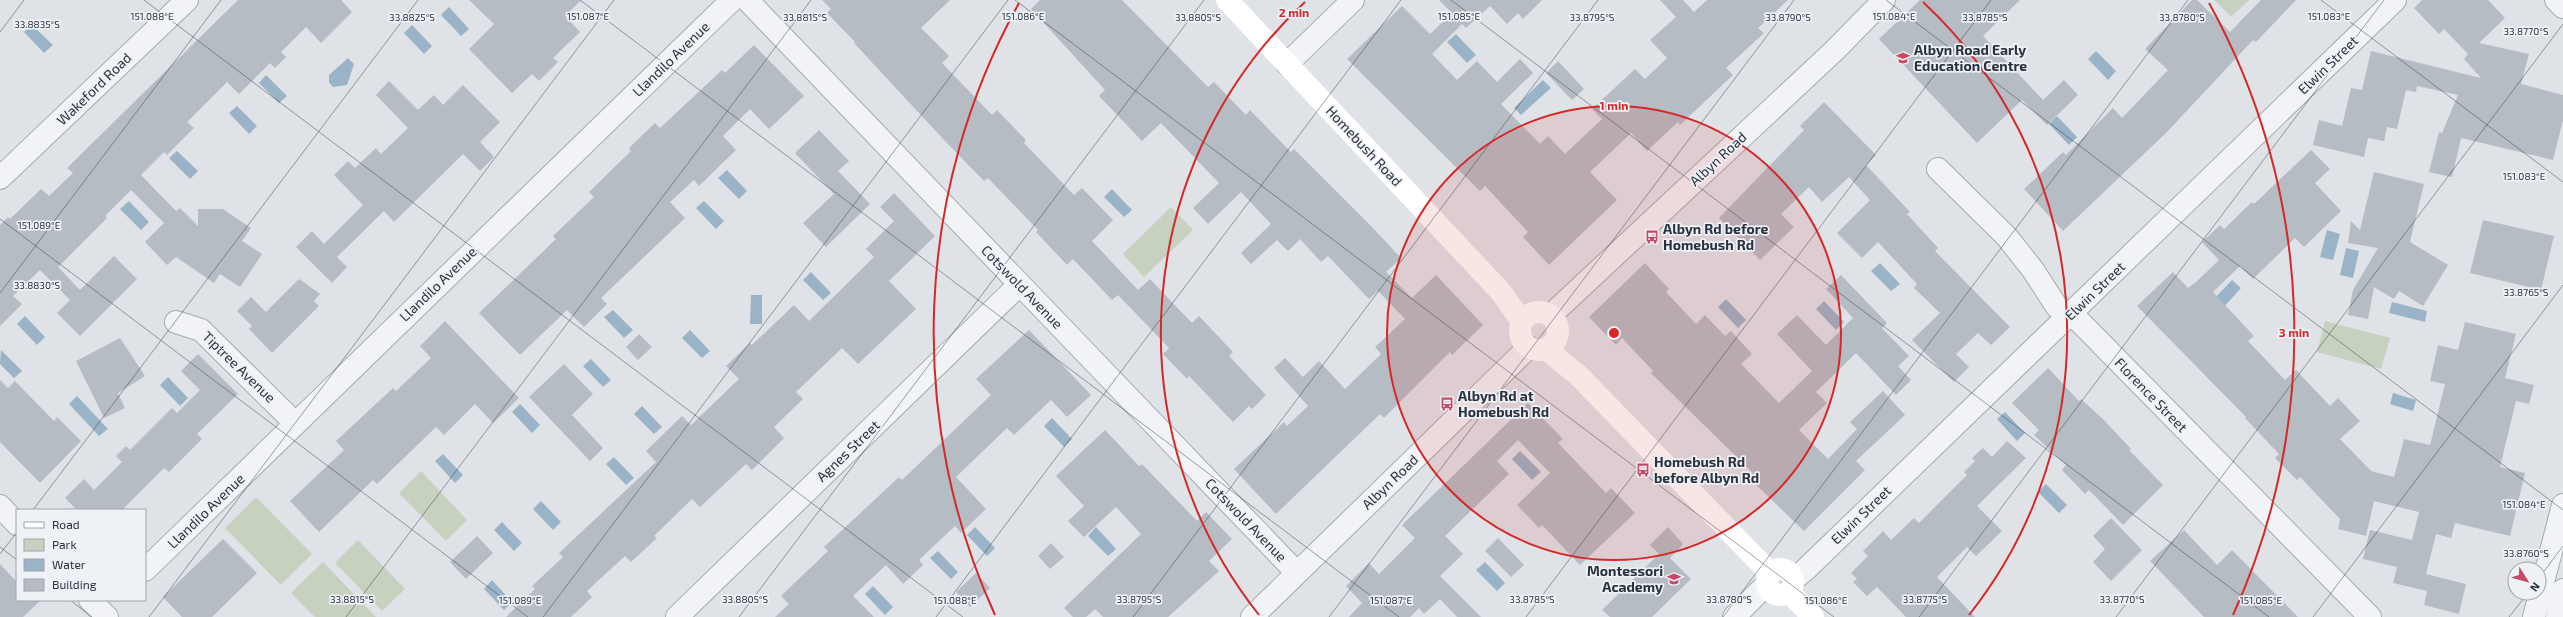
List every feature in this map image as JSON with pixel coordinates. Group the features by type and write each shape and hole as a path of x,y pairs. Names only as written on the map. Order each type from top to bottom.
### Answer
{"main road":[{"name":"Homebush Road","path":"1227,0 1502,292 1535,317"},
{"path":"1543,345 1558,325 1535,317 1521,336 1543,345 1579,376 1769,580 1782,569 1790,585 1812,617"}],"street":[{"name":"Wakeford Road","path":"0,178 187,0"},
{"name":"Llandilo Avenue","path":"146,569 294,423 732,0"},
{"name":"Cotswold Avenue","path":"747,0 1297,572"},
{"path":"1287,64 1353,0"},
{"name":"Albyn Road","path":"1535,317 1834,51 1884,0"},
{"name":"Elwin Street","path":"1790,585 2395,0"},
{"path":"2556,0 2563,7"},
{"name":"Florence Street","path":"1938,168 2007,237 2033,270 2057,307 2080,321 2370,617"},
{"name":"Agnes Street","path":"677,617 1020,284"},
{"name":"Tiptree Avenue","path":"176,322 201,330 294,423"},
{"name":"Albyn Road","path":"1252,617 1297,572 1543,345"},
{"path":"2534,617 2563,505"},
{"path":"0,506 16,523"},
{"path":"1734,617 1769,580"},
{"path":"2556,617 2563,590"}],"green space":[{"path":"2214,0 2249,0 2231,17"},
{"path":"1171,207 1193,230 1144,277 1123,254"},
{"path":"2325,321 2390,338 2381,369 2317,352"},
{"path":"421,471 467,520 446,541 399,493"},
{"path":"256,497 312,554 281,585 225,528"},
{"path":"358,540 405,589 382,611 335,563"},
{"path":"323,562 376,617 315,617 291,593"}],"water":[{"path":"449,7 469,29 461,36 441,15"},
{"path":"32,25 53,45 44,53 24,32"},
{"path":"412,25 432,46 424,54 404,33"},
{"path":"1456,34 1476,55 1467,63 1447,42"},
{"path":"2096,51 2116,71 2108,80 2088,59"},
{"path":"348,58 354,64 347,85 333,87 329,82 329,75"},
{"path":"266,75 287,96 279,103 259,83"},
{"path":"1543,80 1551,88 1521,115 1514,108"},
{"path":"237,106 257,126 249,134 229,113"},
{"path":"2057,116 2077,137 2069,145 2049,124"},
{"path":"177,151 198,171 190,179 169,158"},
{"path":"727,170 747,191 739,199 718,178"},
{"path":"1112,189 1132,210 1124,217 1104,197"},
{"path":"129,201 149,222 141,230 120,209"},
{"path":"704,201 724,221 716,229 696,208"},
{"path":"2327,230 2340,234 2333,260 2320,257"},
{"path":"2346,248 2359,251 2353,278 2340,275"},
{"path":"1880,263 1900,284 1891,291 1871,271"},
{"path":"811,272 831,293 823,300 803,280"},
{"path":"2232,280 2241,288 2223,308 2213,300"},
{"path":"751,295 762,295 762,324 750,324"},
{"path":"1726,299 1746,320 1738,328 1718,307"},
{"path":"1824,301 1844,322 1836,330 1816,309"},
{"path":"2392,302 2427,311 2425,322 2389,313"},
{"path":"613,310 633,330 624,338 604,317"},
{"path":"25,316 45,337 37,345 17,324"},
{"path":"690,330 710,351 702,358 682,338"},
{"path":"1,350 22,371 14,378 0,364"},
{"path":"591,359 611,380 603,387 583,366"},
{"path":"168,377 188,398 180,406 160,385"},
{"path":"2393,393 2416,400 2413,411 2390,404"},
{"path":"77,396 108,429 99,436 69,404"},
{"path":"520,404 540,425 532,433 512,412"},
{"path":"642,406 662,427 654,434 634,414"},
{"path":"2005,412 2025,433 2017,441 1997,419"},
{"path":"1052,418 1072,439 1064,447 1044,426"},
{"path":"1520,451 1541,472 1532,480 1512,459"},
{"path":"443,454 463,475 455,483 435,461"},
{"path":"614,457 634,478 626,485 606,464"},
{"path":"2046,484 2067,505 2059,513 2038,492"},
{"path":"541,501 561,522 553,530 533,509"},
{"path":"502,522 522,543 514,551 494,530"},
{"path":"975,527 995,548 987,556 967,535"},
{"path":"1096,527 1116,549 1108,556 1088,536"},
{"path":"938,551 958,572 951,579 930,558"},
{"path":"1485,562 1505,583 1497,591 1476,570"},
{"path":"492,580 512,602 504,610 484,589"},
{"path":"873,586 893,607 885,615 865,594"}],"building":[{"path":"238,0 341,0 352,12 321,43 306,27 281,52 286,57 275,68 270,63 239,94 227,82 187,122 194,128 167,155 164,152 141,175 176,211 180,208 198,226 198,209 223,209 251,228 242,241 262,254 240,287 220,274 214,283 176,257 167,265 145,242 164,223 131,190 105,216 107,218 58,267 80,290 114,256 137,279 80,336 57,313 70,300 40,270 13,296 22,304 0,326 0,225 8,217 10,219 41,189 49,196 73,173 67,168"},
{"path":"469,0 581,0 565,16 580,32 553,58 558,62 539,81 532,74 512,93 469,49 494,24"},
{"path":"822,0 950,0 921,28 949,56 942,63 992,115 997,110 1026,140 1024,143 1074,195 1082,188 1113,220 1092,241 1138,290 1150,279 1192,323 1199,316 1233,352 1229,356 1266,395 1252,409 1249,406 1233,422 1189,376 1187,379 1163,354 1169,348 1118,295 1112,300 1073,259 1067,265 1036,232 1038,230 988,178 984,181 944,140 827,13 831,9"},
{"path":"1040,0 1122,0 1208,87 1214,82 1246,115 1250,110 1291,152 1294,149 1371,226 1401,258 1386,272 1412,298 1436,275 1483,325 1452,355 1450,352 1384,418 1380,414 1276,514 1234,469 1284,422 1287,426 1308,406 1274,368 1285,358 1303,377 1319,361 1345,389 1381,354 1375,347 1405,319 1378,291 1369,299 1328,256 1321,262 1300,239 1288,251 1277,240 1251,264 1241,253 1271,224 1241,192 1208,224 1193,208 1219,183 1161,123 1142,141 1099,96 1105,90 1031,9"},
{"path":"1439,0 1542,0 1523,19 1518,13 1507,24 1490,6 1466,28 1462,24 1432,54 1457,80 1477,61 1497,82 1520,59 1533,73 1501,104 1540,144 1548,136 1565,154 1602,119 1592,109 1635,69 1645,79 1667,58 1650,40 1676,17 1660,0 1683,0 1694,12 1707,0 1788,0 1758,28 1764,33 1726,68 1733,75 1680,125 1678,122 1647,151 1631,133 1590,172 1617,200 1549,265 1523,237 1528,232 1485,186 1480,191 1347,59 1402,6 1430,34 1452,13"},
{"path":"1920,0 2020,0 1983,36 2043,100 2064,80 2078,95 2047,125 2022,100 1977,143 1879,39"},
{"path":"2192,0 2197,0 2230,32 2261,0 2296,0 2256,42 2253,40 2167,132 2063,231 2024,189 2063,152 2066,155 2113,108 2122,118 2168,70 2145,49"},
{"path":"2422,0 2488,0 2505,18 2479,43 2529,54 2521,84 2563,95 2563,120 2553,160 2461,138 2452,177 2429,172 2439,132 2442,133 2458,95 2417,86 2416,92 2406,90 2397,129 2387,127 2384,141 2368,138 2364,157 2313,145 2319,120 2342,126 2351,88 2362,90 2371,51 2481,78 2464,59 2468,54 2444,29 2439,34 2414,8"},
{"path":"754,45 804,96 769,129 750,109 723,136 736,150 699,186 694,180 670,202 685,218 601,298 607,304 584,327 567,310 520,355 479,313 556,239 553,236 594,197 589,192 631,151 629,148 655,123 660,128 722,70 725,73"},
{"path":"1558,61 1584,89 1572,100 1546,73"},
{"path":"389,81 418,110 434,95 443,105 463,85 500,122 480,142 494,157 480,171 463,154 394,222 384,211 337,257 347,267 332,283 296,247 312,231 324,244 363,205 334,175 348,161 355,168 376,148 381,154 408,128 376,95"},
{"path":"1824,102 1876,155 1866,165 1910,212 1907,214 1938,248 1935,251 2010,327 1991,345 1978,333 1956,354 1969,367 1954,382 1912,340 1940,313 1914,288 1917,284 1878,242 1862,258 1837,233 1870,200 1849,177 1822,202 1809,187 1781,214 1794,227 1760,260 1719,218 1804,130 1800,126"},
{"path":"819,130 849,161 838,171 870,204 826,247 803,223 834,194 795,153"},
{"path":"2311,150 2330,169 2315,183 2341,211 2304,247 2295,238 2253,279 2240,266 2213,292 2254,336 2248,341 2285,380 2296,370 2330,406 2338,398 2360,421 2340,439 2371,471 2394,477 2404,439 2430,445 2445,384 2430,381 2438,345 2458,350 2465,322 2516,334 2505,378 2534,385 2529,404 2516,401 2500,467 2525,473 2510,536 2455,523 2451,538 2436,534 2426,574 2466,584 2459,614 2424,605 2427,591 2393,583 2397,567 2363,559 2370,530 2412,540 2419,512 2374,501 2366,536 2338,529 2340,519 2300,477 2297,480 2275,458 2279,454 2245,418 2246,417 2137,306 2173,272 2188,288 2196,282 2219,260 2202,242 2220,225 2224,229 2252,202 2254,204"},
{"path":"2374,172 2424,184 2410,242 2448,265 2423,306 2399,291 2394,299 2374,287 2368,319 2348,315 2353,290 2378,248 2348,243 2351,221 2360,230"},
{"path":"894,193 935,236 889,281 916,309 858,364 842,348 796,392 803,399 774,427 784,438 752,470 746,464 700,507 692,499 654,536 657,538 631,562 625,556 587,591 592,597 571,617 506,617 535,589 532,586 563,557 559,553 656,462 646,451 682,416 691,425 739,379 726,366 750,343 752,345 794,305 809,321 874,257 866,249 894,221 880,207"},
{"path":"2483,220 2554,236 2541,290 2470,273"},
{"path":"1645,263 1669,289 1666,292 1696,324 1705,315 1725,336 1731,331 1752,354 1741,364 1779,403 1812,371 1777,334 1797,315 1826,345 1853,318 1826,289 1841,275 1887,323 1882,328 1909,356 1898,366 1911,380 1896,395 1856,353 1816,392 1827,403 1799,430 1828,459 1857,429 1850,422 1883,391 1905,415 1856,461 1865,470 1804,531 1749,478 1753,473 1651,373 1653,371 1622,338 1616,345 1589,317"},
{"path":"299,279 320,294 314,301 319,306 272,353 249,329 252,326 237,311 251,297 266,312"},
{"path":"445,321 519,398 493,423 475,404 444,435 436,427 377,484 373,480 319,532 290,501 344,450 336,441 393,388 396,391 431,358 420,346"},
{"path":"1029,330 1091,395 1067,417 1051,400 1014,435 1007,428 956,477 986,509 961,533 955,526 919,560 923,565 903,584 886,565 853,596 874,617 775,617 789,604 781,596 828,551 824,547 899,477 902,480 991,395 976,379"},
{"path":"639,334 652,347 638,360 626,347"},
{"path":"120,338 145,376 118,393 125,408 104,418 76,361"},
{"path":"198,354 238,394 197,434 202,439 169,472 164,468 123,509 76,509 65,498 84,479 94,490 122,462 116,456 126,446 130,450 172,408 177,413 200,390 181,371"},
{"path":"564,364 593,394 572,415 603,448 590,461 529,397"},
{"path":"2048,368 2079,401 2081,399 2104,420 2131,449 2129,450 2163,485 2123,525 2089,490 2085,494 2062,470 2066,465 2034,435 2039,430 2012,403"},
{"path":"0,380 8,388 15,381 54,421 57,417 81,441 40,483 0,442"},
{"path":"1528,403 1563,439 1558,443 1606,493 1611,488 1635,513 1580,565 1542,525 1539,528 1517,505 1550,473 1518,440 1497,461 1509,474 1445,536 1463,554 1440,576 1481,617 1457,617 1440,599 1424,614 1419,608 1410,617 1349,617 1362,603 1346,586 1369,563 1379,574 1415,538 1402,525"},
{"path":"1105,430 1139,466 1142,464 1197,521 1206,512 1232,539 1209,561 1219,571 1168,617 1103,617 1095,609 1086,617 1073,617 1064,608 1141,534 1116,507 1084,537 1068,521 1084,506 1056,476"},
{"path":"2007,441 2026,458 1977,506 2002,531 1976,556 1967,547 1937,577 1975,617 1906,617 1877,587 1867,596 1853,582 1857,579 1851,573 1868,556 1863,551 1883,531 1891,540 1914,518 1919,523 1967,475 1964,472 1975,461 1972,458 1983,448 1992,457"},
{"path":"2111,518 2142,550 2111,581 2093,562 2105,549 2093,536"},
{"path":"1668,527 1683,544 1670,558 1691,579 1652,617 1610,617 1602,610 1659,554 1650,545"},
{"path":"2184,530 2217,565 2232,550 2298,617 2204,617 2150,561"},
{"path":"477,536 493,553 466,579 450,562"},
{"path":"1498,538 1524,565 1511,577 1485,551"},
{"path":"223,539 257,573 212,617 182,617 163,597"},
{"path":"1051,543 1064,557 1050,569 1038,556"},
{"path":"0,564 16,581 16,601 40,601 23,617 0,617"},
{"path":"976,573 990,588 970,607 956,592"}],"place":[{"name":"Albyn Road Early Education Centre","path":"1903,58"},
{"name":"Albyn Rd before Homebush Rd","path":"1652,237"},
{"name":"Albyn Rd at Homebush Rd","path":"1447,404"},
{"name":"Homebush Rd before Albyn Rd","path":"1643,470"},
{"name":"Montessori Academy","path":"1674,579"}]}
